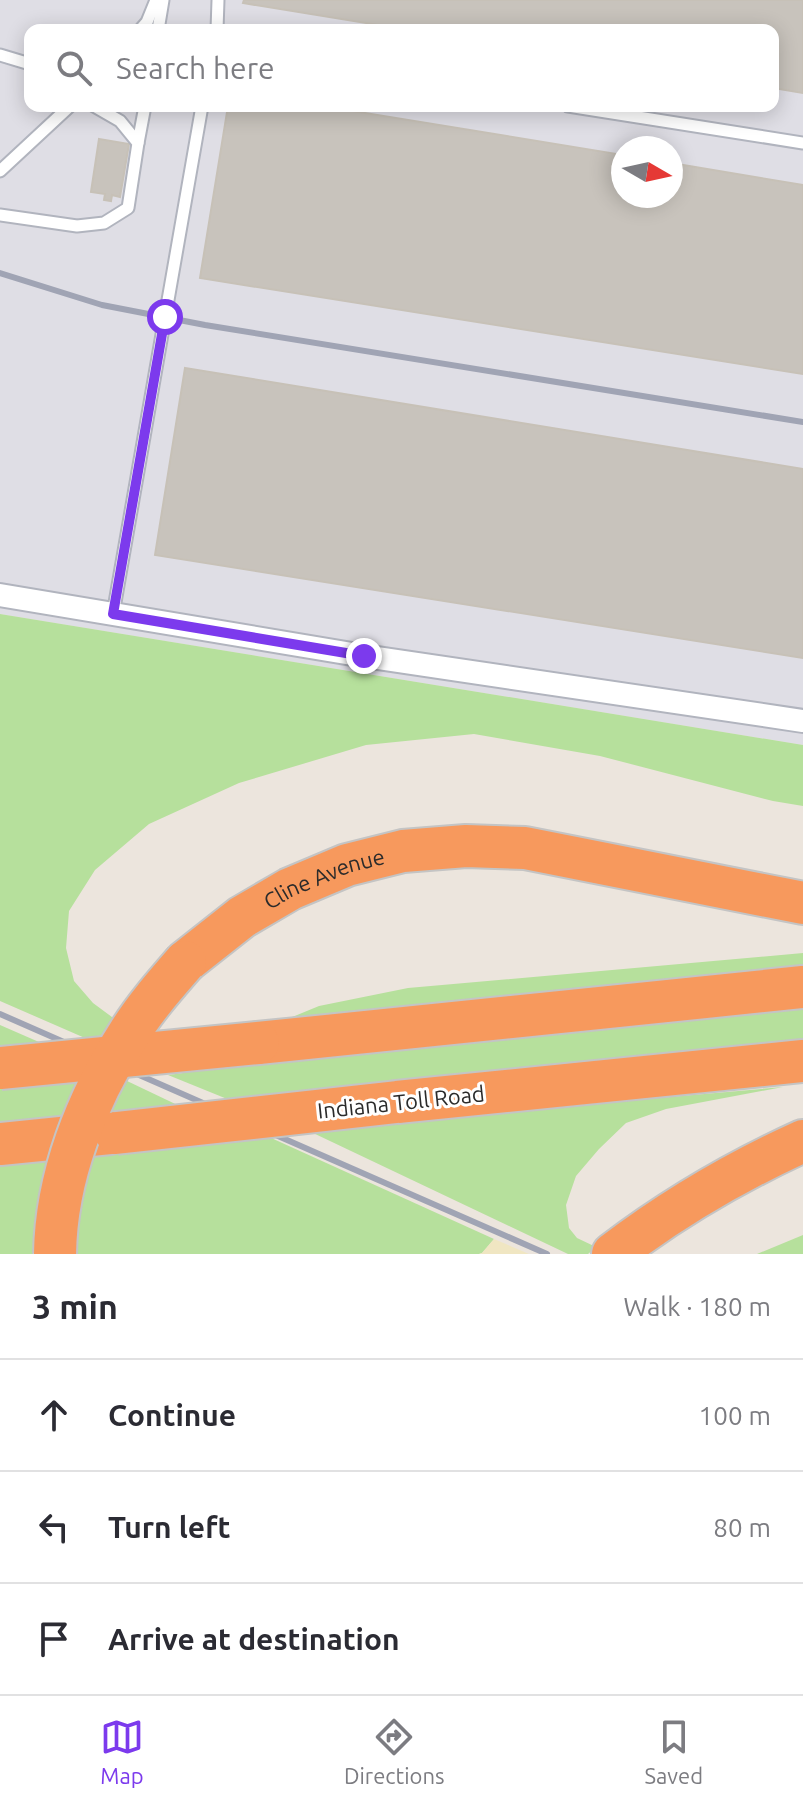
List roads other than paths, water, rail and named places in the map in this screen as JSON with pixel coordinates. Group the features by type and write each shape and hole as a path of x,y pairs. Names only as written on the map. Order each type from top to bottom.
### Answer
{"highway":[{"name":"Cline Avenue","path":"55,1254 68,1164 91,1102 128,1034 185,962 242,917 290,889 347,865 403,851 466,846 525,848 803,903"},
{"path":"0,1068 803,987"},
{"name":"Indiana Toll Road","path":"0,1144 803,1061"},
{"path":"613,1254 732,1175 803,1141"}],"street":[{"path":"0,595 364,656 803,721"}],"lane":[{"path":"145,24 156,0"},
{"path":"159,24 163,0"},
{"path":"217,24 218,0"},
{"path":"0,55 24,62"},
{"path":"0,171 64,112"},
{"path":"104,112 120,121 138,143"},
{"path":"0,215 77,226 104,223 128,208 144,112"},
{"path":"113,614 201,112"},
{"path":"606,112 803,143"}],"railway":[{"path":"0,273 102,305 205,325 803,422"},
{"path":"0,1014 547,1254"}]}
